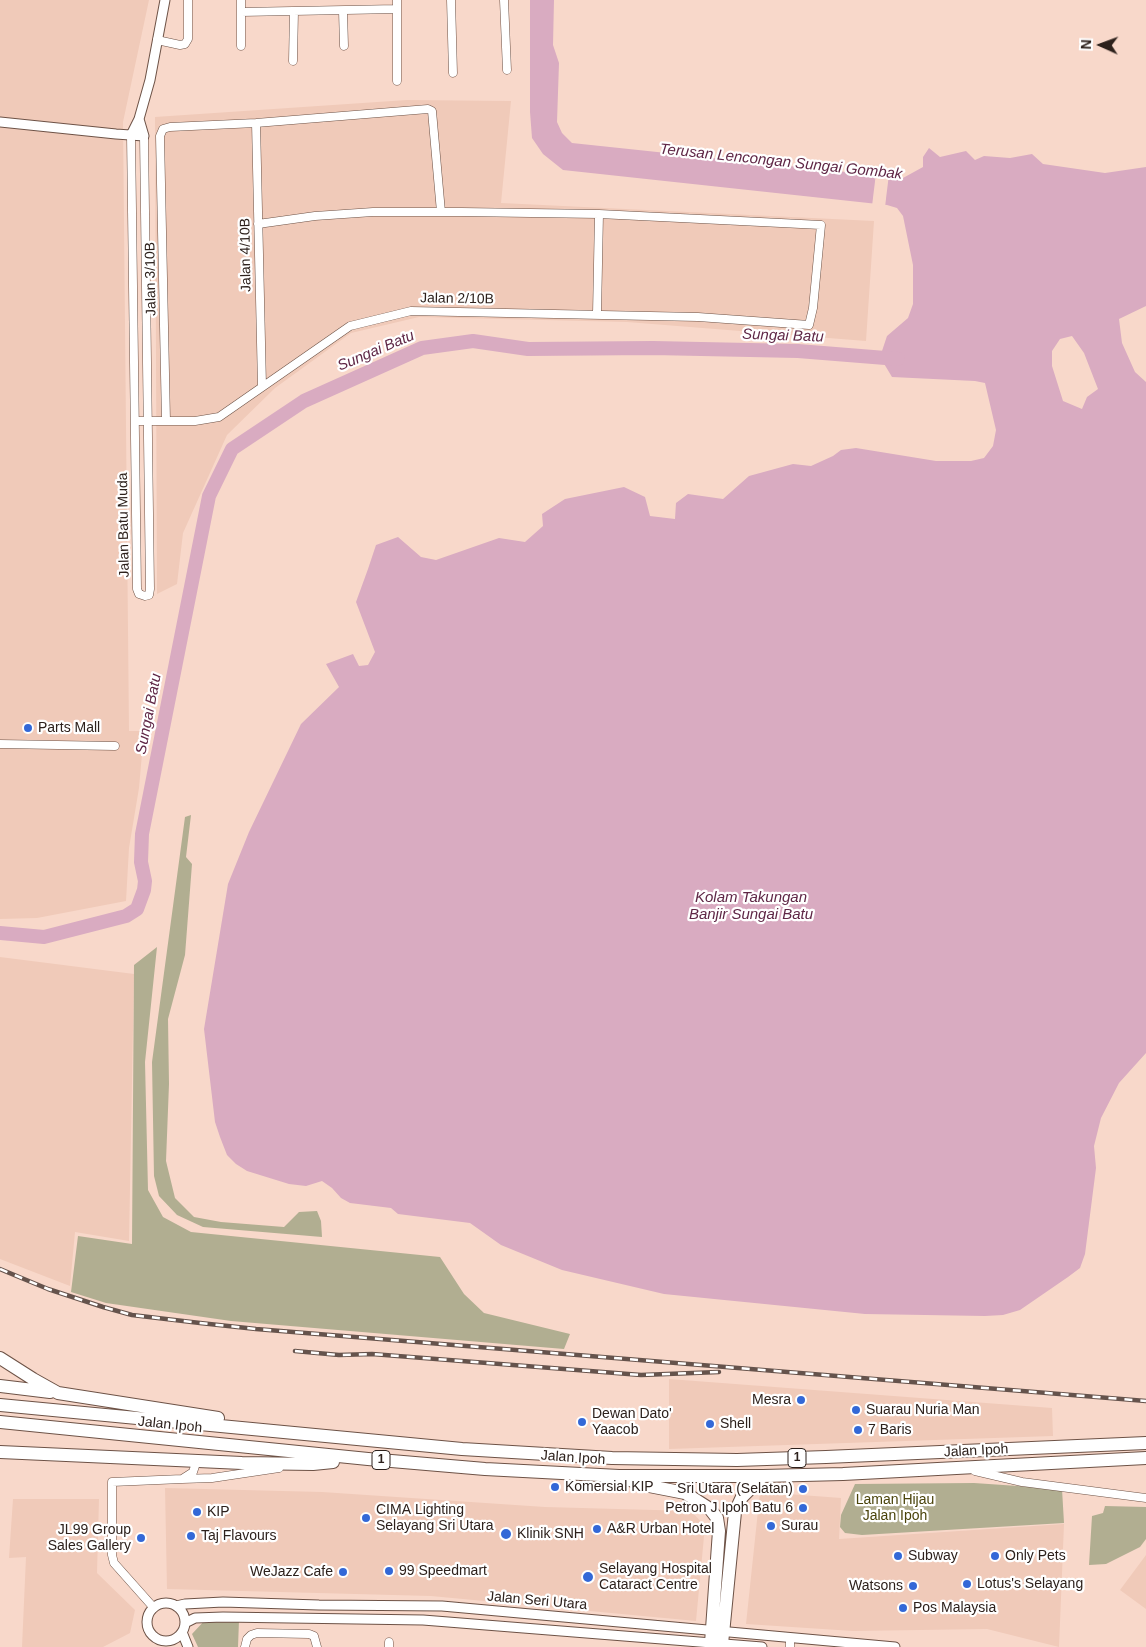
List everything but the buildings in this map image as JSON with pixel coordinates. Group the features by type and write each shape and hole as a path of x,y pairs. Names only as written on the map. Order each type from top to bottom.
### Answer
{"highway":[{"path":"0,1358 33,1380 58,1393"},
{"path":"0,1386 368,1440"},
{"name":"Jalan Ipoh","path":"0,1405 517,1453 612,1458 727,1460 872,1456 1146,1443"},
{"name":"Jalan Ipoh","path":"0,1422 368,1459 485,1469 619,1476 843,1474 1146,1458"},
{"path":"0,1452 242,1463 313,1464 368,1459"},
{"path":"619,1476 649,1486 685,1493 710,1509 717,1518 719,1532 717,1637"},
{"path":"717,1637 735,1512 742,1497 763,1476"}],"street":[{"path":"131,135 139,119 150,80 165,0"},
{"path":"157,40 180,45 185,44 188,38 188,0"},
{"path":"241,0 241,46"},
{"path":"396,0 397,81"},
{"path":"451,0 453,73"},
{"path":"504,0 507,70"},
{"path":"241,12 397,9"},
{"path":"343,10 344,46"},
{"path":"293,61 294,11"},
{"path":"256,124 421,109 432,111 441,212"},
{"path":"0,122 144,136 139,119"},
{"name":"Jalan 3/10B","path":"166,421 160,136 162,129 166,127 256,124"},
{"name":"Jalan 4/10B","path":"256,124 262,386"},
{"name":"Jalan Batu Muda","path":"131,135 137,589 139,594 145,596 148,595 150,589 144,136"},
{"path":"258,224 315,216 373,212 599,214 597,314"},
{"name":"Jalan 2/10B","path":"135,421 196,421 219,417 350,326 411,311 597,314 809,325 813,308 821,225 599,214"},
{"path":"0,744 115,746"},
{"path":"182,1479 193,1472 195,1466 191,1460"},
{"path":"154,1608 114,1564 112,1555 112,1482 212,1478 313,1464"},
{"path":"957,1467 1022,1482 1146,1498"},
{"name":"Jalan Seri Utara","path":"176,1606 223,1602 442,1606 717,1637 762,1647"},
{"path":"183,1628 168,1644 154,1637 148,1627 148,1616 154,1608 165,1603 176,1606 181,1611 188,1647"},
{"name":"Jalan Seri Utara","path":"183,1628 201,1617 424,1620 895,1647"},
{"path":"245,1647 247,1639 251,1635 266,1633 309,1634 314,1636 317,1647"}],"shaded area":[{"path":"0,0 149,0 123,122 129,731 144,731 139,788 129,848 126,901 37,918 0,919"},
{"path":"407,100 511,101 501,203 874,221 866,341 627,322 419,317 351,333 275,388 227,435 183,533 177,584 157,594 155,117"},
{"path":"0,957 134,974 129,1241 75,1232 70,1286 0,1259"},
{"path":"669,1379 1052,1408 1053,1436 669,1449"},
{"path":"165,1488 322,1492 545,1507 691,1511 705,1526 696,1621 431,1596 167,1589"},
{"path":"760,1492 841,1498 839,1539 1064,1524 1059,1647 987,1629 853,1631 746,1624"},
{"path":"13,1499 99,1499 97,1573 135,1610 130,1633 103,1647 22,1647 26,1557 9,1558"},
{"path":"1146,1555 1146,1609 1120,1590"}],"green space":[{"path":"191,815 186,857 192,864 185,955 168,1019 169,1084 166,1161 175,1198 194,1217 221,1222 284,1227 299,1212 317,1211 321,1221 322,1237 203,1227 177,1215 159,1196 154,1176 152,1062 185,817"},
{"path":"157,947 145,1062 148,1190 163,1217 191,1232 440,1257 464,1294 484,1313 570,1334 564,1349 231,1321 106,1303 71,1292 78,1236 132,1244 134,965"},
{"name":"Laman Hijau Jalan Ipoh","path":"974,1483 1062,1489 1064,1523 862,1535 845,1533 840,1527 841,1515 855,1484"},
{"path":"1105,1506 1146,1507 1146,1539 1140,1547 1106,1564 1089,1565 1092,1516 1103,1513"},
{"path":"206,1619 239,1620 238,1647 198,1647 192,1634"}],"water":[{"name":"Kolam Takungan Banjir Sungai Batu","path":"530,0 554,0 553,45 559,63 557,122 562,133 572,143 903,178 923,167 923,157 929,148 940,157 966,151 975,160 984,156 1010,158 1032,154 1043,164 1105,173 1146,167 1146,306 1119,319 1122,343 1135,372 1146,382 1146,1053 1119,1083 1101,1118 1094,1146 1096,1168 1085,1254 1080,1268 1020,1310 1003,1315 985,1316 865,1314 664,1294 562,1270 501,1245 470,1223 398,1214 391,1208 350,1203 341,1198 322,1181 306,1186 289,1184 247,1171 227,1155 215,1122 204,1029 228,884 249,832 301,724 339,687 326,664 353,654 359,666 368,665 375,652 356,602 376,545 398,537 421,557 436,560 499,538 525,542 543,526 542,514 565,499 624,487 645,497 650,516 675,519 676,503 688,494 723,499 749,476 793,464 811,466 833,456 841,450 856,448 936,461 971,461 984,458 993,446 996,430 985,383 892,377 880,357 887,336 908,318 913,304 913,265 903,216 897,208 887,205 563,170 543,154 532,138 530,112","holes":["1072,336 1084,353 1098,389 1087,397 1082,409 1063,401 1052,366 1052,351 1060,339"]}],"pier":[{"path":"876,173 889,174 885,207 872,206"}],"waterway":[{"name":"Sungai Batu","path":"0,933 44,937 126,916 137,909 144,890 145,881 141,862 142,834 209,496 232,449 304,401 422,348 473,341 528,349 653,348 798,351 898,359"}],"railway":[{"path":"0,1269 48,1289 132,1315 200,1323 1146,1401"},
{"path":"295,1351 339,1355 372,1354 641,1375 719,1372"}],"place":[{"name":"Parts Mall","path":"28,728"},
{"name":"Mesra","path":"801,1400"},
{"name":"Suarau Nuria Man","path":"856,1410"},
{"name":"Dewan Dato' Yaacob","path":"582,1422"},
{"name":"Shell","path":"710,1424"},
{"name":"7 Baris","path":"858,1430"},
{"name":"Komersial KIP","path":"555,1487"},
{"name":"Sri Utara (Selatan)","path":"803,1489"},
{"name":"Petron J Ipoh Batu 6","path":"803,1508"},
{"name":"KIP","path":"197,1512"},
{"name":"CIMA Lighting Selayang Sri Utara","path":"366,1518"},
{"name":"Surau","path":"771,1526"},
{"name":"A&R Urban Hotel","path":"597,1529"},
{"name":"Klinik SNH","path":"506,1534"},
{"name":"Taj Flavours","path":"191,1536"},
{"name":"JL99 Group Sales Gallery","path":"141,1538"},
{"name":"Subway","path":"898,1556"},
{"name":"Only Pets","path":"995,1556"},
{"name":"99 Speedmart","path":"389,1571"},
{"name":"WeJazz Cafe","path":"343,1572"},
{"name":"Selayang Hospital Cataract Centre","path":"588,1577"},
{"name":"Lotus's Selayang","path":"967,1584"},
{"name":"Watsons","path":"913,1586"},
{"name":"Pos Malaysia","path":"903,1608"}],"water label":[{"name":"Terusan Lencongan Sungai Gombak","path":"781,162"}]}
